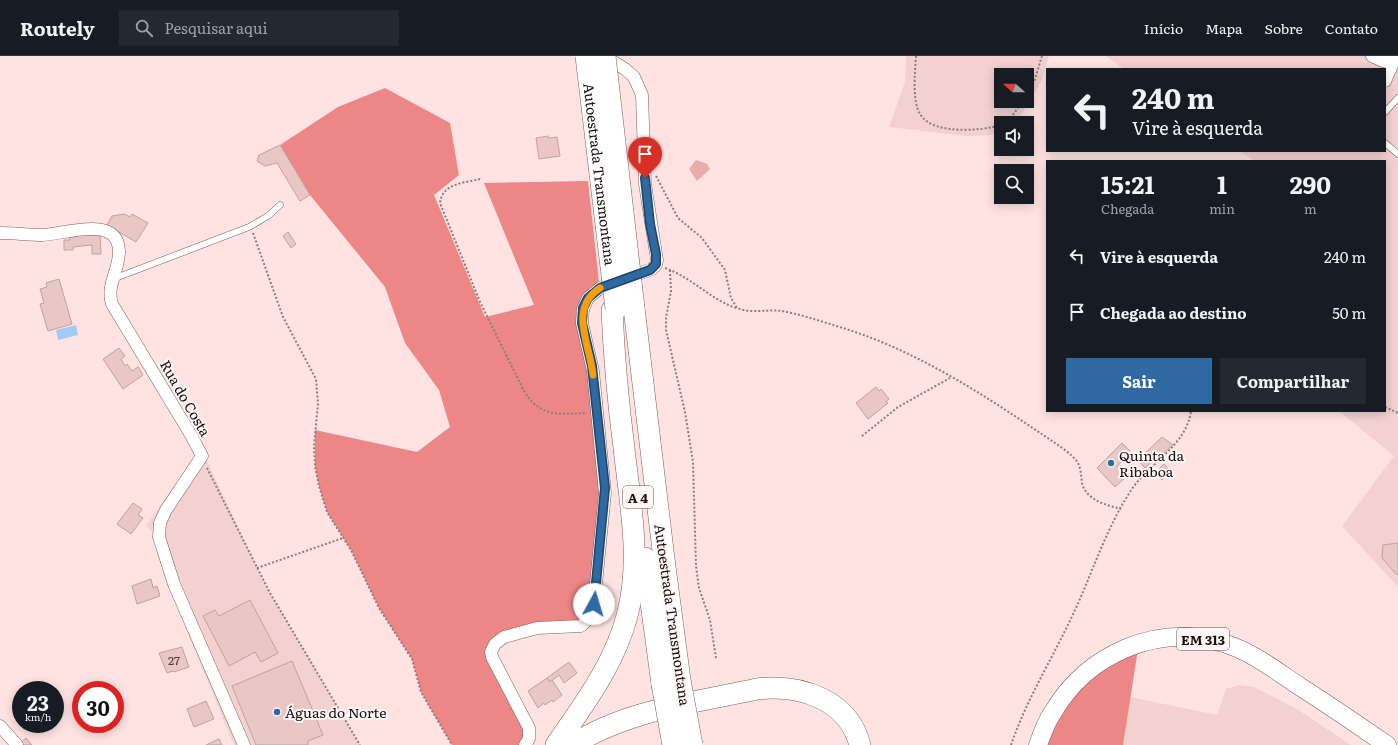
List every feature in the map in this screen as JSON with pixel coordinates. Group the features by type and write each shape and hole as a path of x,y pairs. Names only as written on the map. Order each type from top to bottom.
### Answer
{"highway":[{"name":"Autoestrada Transmontana","path":"586,56 611,269 646,410 677,681 673,745"},
{"name":"Autoestrada Transmontana","path":"604,56 621,309 651,608 698,744"},
{"path":"556,745 598,685 607,668 624,627 633,587 635,565 634,533 617,389 621,309"},
{"path":"573,745 602,728 636,716 757,689 776,688 802,691 830,703 850,722 860,745"},
{"path":"592,745 618,732 652,722 746,702 771,699 796,701 819,710 838,728 847,745"}],"main road":[{"name":"EM 313","path":"1038,745 1052,712 1064,695 1095,665 1127,647 1169,637 1187,637 1223,643 1259,659 1387,745"}],"street":[{"path":"525,745 529,738 529,728 493,659 491,652 497,642 510,635 537,628 582,626 591,616 594,604 605,499 592,362 582,320 584,305 588,298 600,288 650,270 656,264 656,254 649,218 644,164 643,102 641,88 630,73 604,56"},
{"path":"1372,56 1383,61 1396,61 1386,79"},
{"name":"Rua do Costa","path":"0,232 44,235 86,229 104,230 114,237 118,247 118,261 112,280 110,295 112,304 188,429 202,456 166,510 160,523 159,537 174,584 244,745"},
{"path":"0,726 17,745"}],"lane":[{"path":"1386,111 1398,98"},
{"path":"1386,144 1398,154"},
{"path":"112,280 251,225 268,216 280,205"}],"path":[{"path":"916,56 916,103 920,114 927,122 938,127 949,129 988,129 994,127"},
{"path":"1034,82 1042,56"},
{"path":"644,164 650,168 660,182 678,218 702,238 719,261 728,277 731,298 737,308"},
{"path":"480,180 450,187 442,194 440,203 486,313 525,393 542,410 552,413 596,413"},
{"path":"251,225 283,317 316,379 318,404 314,446 315,466 327,512 343,538 379,608 412,659 421,692 452,745"},
{"path":"656,264 689,278 719,302 747,311 782,311 860,334 898,348 989,398 1064,450 1078,463 1083,486 1092,497 1102,504 1120,509"},
{"path":"670,270 671,291 666,318 666,330 686,412 693,462 696,566 699,588 710,620 716,658"},
{"path":"862,436 898,407 951,377"},
{"path":"1386,407 1398,413"},
{"path":"1011,745 1030,698 1075,610 1103,542 1120,509 1137,483 1182,436 1189,424 1192,412"},
{"path":"202,456 275,602 360,745"},
{"path":"257,568 343,538"}],"shaded area":[{"path":"906,56 1049,56 1041,82 1034,94 1034,68 994,68 994,108 1025,108 1020,116 994,116 994,134 967,136 889,127 905,82"},
{"path":"1106,56 1398,56 1398,587 1342,526 1394,456 1340,412 1386,412 1386,160 1254,160 1242,152 1386,152 1386,68 1123,68"},
{"path":"385,88 450,123 459,175 434,195 485,317 534,305 484,183 588,181 599,282 583,296 576,311 579,330 587,357 601,479 594,590 583,621 491,641 525,724 526,736 520,745 452,745 421,692 412,659 379,608 351,550 327,512 319,486 315,466 315,430 417,452 450,427 439,390 405,343 385,287 310,195 280,145 338,107"},
{"path":"696,160 707,164 710,169 697,181 689,169"},
{"path":"201,448 265,585 360,745 234,745 186,629 151,530 146,526"},
{"path":"1138,649 1123,745 1043,745 1055,719 1091,676"},
{"path":"1239,685 1254,687 1297,709 1351,745 1123,745 1130,697 1217,715 1226,689"}],"water":[{"path":"76,325 78,335 58,340 56,330"}],"building":[{"path":"548,136 548,138 557,137 560,156 539,159 536,138"},
{"path":"280,145 310,195 300,201 277,163 265,166 257,161 259,155"},
{"path":"124,214 130,217 132,214 148,223 136,242 107,225 112,216"},
{"path":"100,232 101,254 92,254 92,245 73,247 73,250 64,250 64,240 70,240 69,234"},
{"path":"288,232 296,244 291,248 283,236"},
{"path":"59,279 72,324 48,331 40,304 44,303 40,289 47,287 46,283"},
{"path":"119,348 125,356 121,359 125,366 127,364 132,371 138,367 143,375 123,389 103,359"},
{"path":"876,387 879,391 881,389 889,399 886,401 888,403 868,419 856,403"},
{"path":"1162,437 1173,445 1163,454 1161,453 1145,468 1138,460"},
{"name":"Quinta da Ribaboa","path":"1122,443 1130,451 1117,467 1127,476 1115,487 1097,468"},
{"path":"1164,464 1171,472 1162,480 1155,473"},
{"path":"133,503 142,509 138,515 143,518 131,534 117,524"},
{"path":"1398,543 1397,575 1382,558 1383,545"},
{"path":"151,579 153,588 157,586 160,596 137,604 132,586"},
{"path":"250,600 278,653 261,662 255,652 229,666 203,616 215,610 219,616"},
{"path":"182,647 189,667 167,673 159,653"},
{"path":"292,661 323,735 308,741 308,745 256,745 232,686"},
{"path":"569,662 577,673 564,683 559,675 550,682 547,678"},
{"path":"547,678 550,682 552,680 562,695 553,702 552,700 545,705 544,703 538,708 528,691"},
{"path":"206,701 214,719 194,727 187,709"},
{"path":"26,738 32,745 19,744"},
{"path":"219,739 222,745 206,745"}],"slow traffic":[{"path":"593,375 591,357 582,323 582,312 588,298 600,288"}],"place":[{"name":"Quinta da Ribaboa","path":"1111,463"},
{"name":"Águas do Norte","path":"277,712"}],"route":[{"path":"594,604 605,488 592,366 590,352 582,323 582,312 588,298 596,290 608,284 650,270 656,264 657,260 650,224 645,178"}]}
